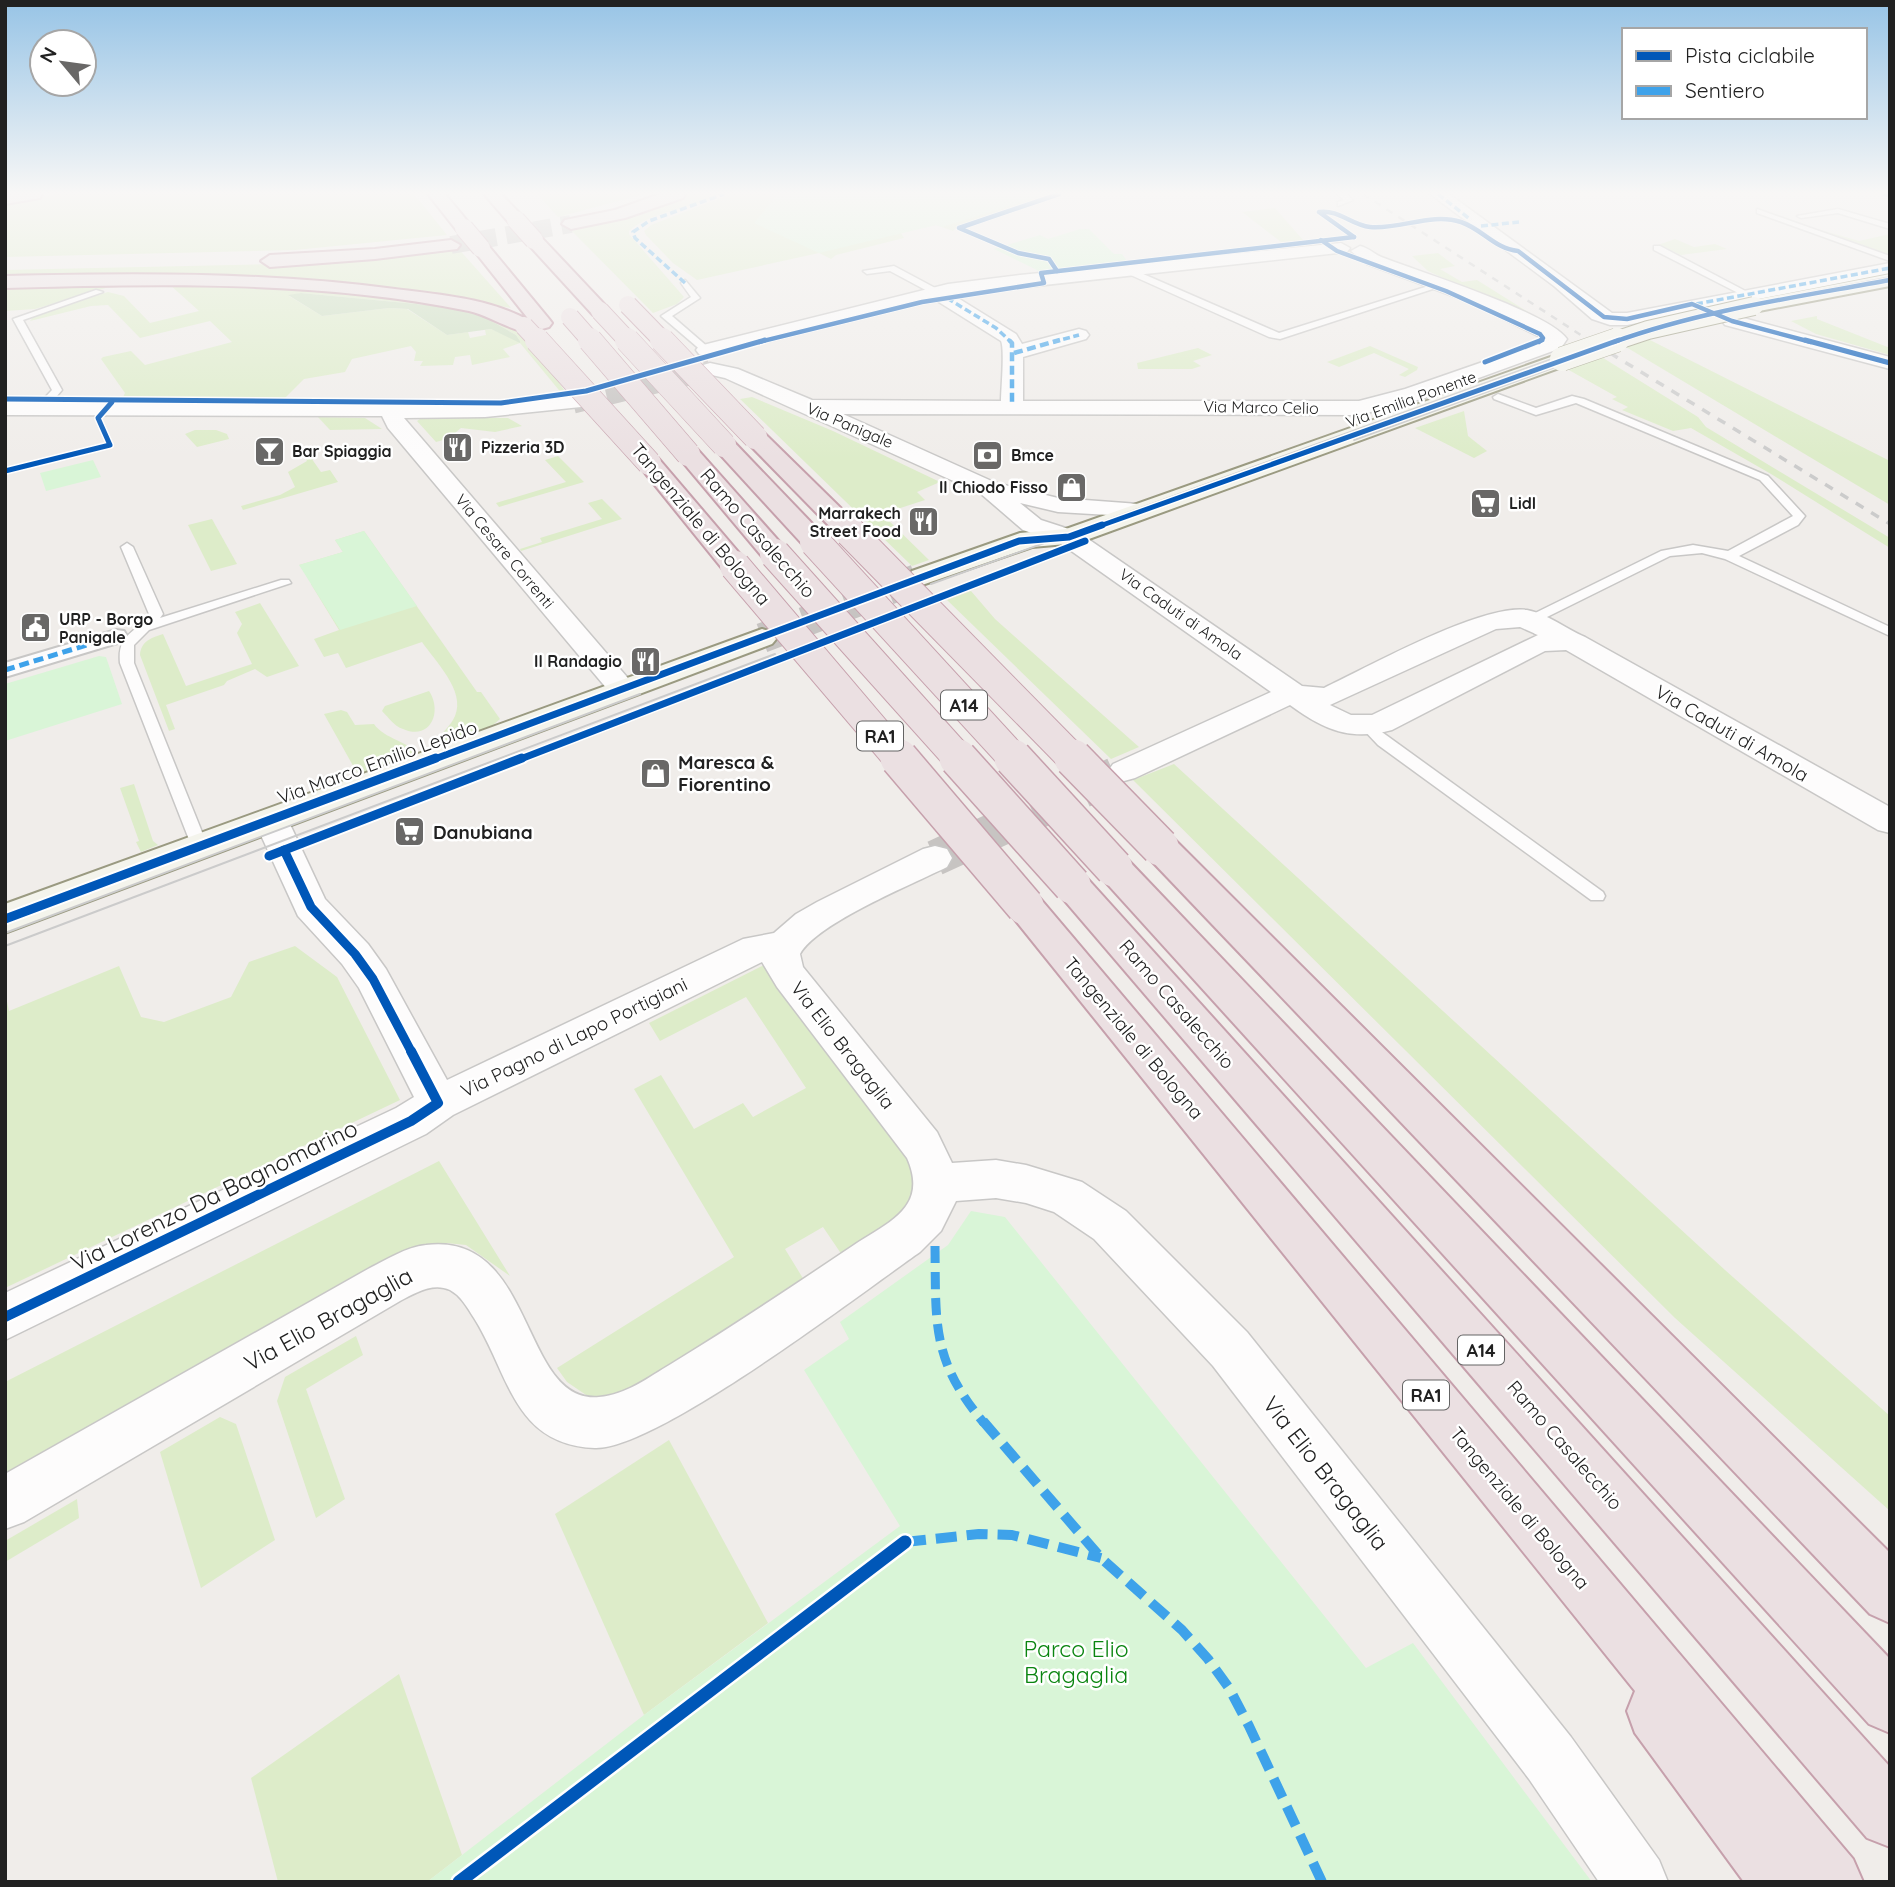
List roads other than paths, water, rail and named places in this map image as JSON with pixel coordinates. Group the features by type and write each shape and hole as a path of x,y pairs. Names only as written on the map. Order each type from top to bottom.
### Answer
{"highway":[{"name":"RA1","path":"267,282 327,286 478,308 533,325"},
{"name":"RA1","path":"504,282 533,325"},
{"name":"Ramo Casalecchio","path":"573,282 1093,876 1890,1815"},
{"path":"623,300 1890,1594"},
{"name":"Ramo Casalecchio","path":"565,312 775,554 1093,876 1890,1703"},
{"name":"Tangenziale di Bologna","path":"533,325 1025,906 1830,1882"},
{"path":"1505,1201 1890,1560"},
{"path":"1364,1320 1785,1882"}],"main road":[{"name":"Via Emilia Ponente","path":"1069,537 1562,359 1664,325 1752,300 1876,282"},
{"path":"922,577 1023,532 1069,537"},
{"name":"Via Marco Emilio Lepido","path":"5,919 762,638"}],"street":[{"name":"Via Marco Celio","path":"711,363 936,292 1006,282"},
{"name":"Via Marco Celio","path":"808,407 1359,408 1459,380 1554,344 1558,339 1524,320 1433,282"},
{"name":"Via Emilia Ponente","path":"1560,282 1599,315 1621,319 1695,306 1752,300 1829,282"},
{"path":"936,292 1003,332 1012,343 1012,406"},
{"path":"1732,321 1890,363"},
{"path":"1711,326 1805,340"},
{"path":"1014,353 1079,335"},
{"name":"Via Panigale","path":"711,363 988,488 1058,505 1143,510"},
{"path":"5,408 510,409 573,402"},
{"name":"Via Marco Celio","path":"912,452 903,439 906,427 920,415 944,406"},
{"name":"Via Cesare Correnti","path":"393,410 396,423 623,690"},
{"name":"Via Panigale","path":"988,488 1023,532"},
{"name":"Via Caduti di Amola","path":"1069,537 1329,718 1349,725 1368,727 1381,723 1536,632"},
{"name":"Via Caduti di Amola","path":"1292,693 1314,698 1330,696 1490,621 1505,617 1560,641 1575,643 1890,822"},
{"path":"5,670 116,636"},
{"path":"1124,771 1292,693"},
{"name":"Via Pagno di Lapo Portigiani","path":"271,820 312,907 355,954 373,979 438,1103 756,949 784,946"},
{"path":"784,946 814,921 935,859"},
{"name":"Via Elio Bragaglia","path":"5,1503 372,1292 407,1273 428,1266 447,1265 475,1279 487,1294 529,1381 559,1414 584,1422 615,1420 638,1411 716,1364 904,1237 934,1204 938,1183 931,1161 922,1145 790,977 782,961 784,946"},
{"name":"Via Lorenzo Da Bagnomarino","path":"5,1317 411,1121 438,1103"},
{"name":"Via Elio Bragaglia","path":"938,1183 996,1179 1026,1184 1067,1196 1110,1225 1230,1349 1550,1758 1637,1882"}],"lane":[{"path":"917,282 936,292"},
{"path":"1155,282 1272,335 1280,336 1441,285"},
{"path":"1719,282 1752,300"},
{"path":"685,283 696,298 666,316 711,363"},
{"path":"41,408 57,390 18,319 99,292"},
{"path":"1498,397 1536,412 1576,400 1764,478 1799,516 1794,522 1729,556"},
{"path":"127,547 156,614 130,639 125,648 127,663 200,847"},
{"path":"1536,632 1665,553 1707,548 1890,632"},
{"path":"116,636 285,583"},
{"path":"1368,727 1383,742 1597,896"}],"tunnel":[{"path":"573,402 710,369"},
{"path":"762,638 922,577"},
{"path":"935,858 1124,771"}],"tram line":[{"path":"931,584 1618,335 1684,317 1864,282"},
{"path":"1354,440 1594,353"},
{"path":"5,946 775,654"},
{"path":"5,933 640,694"}],"railway":[{"path":"1499,282 1587,339"},
{"path":"1610,353 1890,524"}],"place":[{"name":"Pizzeria 3D","path":"458,447"},
{"name":"Bar Spiaggia","path":"269,451"},
{"name":"Bmce","path":"988,455"},
{"name":"Il Chiodo Fisso","path":"1071,487"},
{"name":"Lidl","path":"1486,503"},
{"name":"Marrakech Street Food","path":"924,522"},
{"name":"URP - Borgo Panigale","path":"36,628"},
{"name":"Il Randagio","path":"645,661"},
{"name":"Maresca & Fiorentino","path":"655,773"},
{"name":"Danubiana","path":"410,832"}],"park label":[{"name":"Parco Elio Bragaglia","path":"1076,1661"}]}
